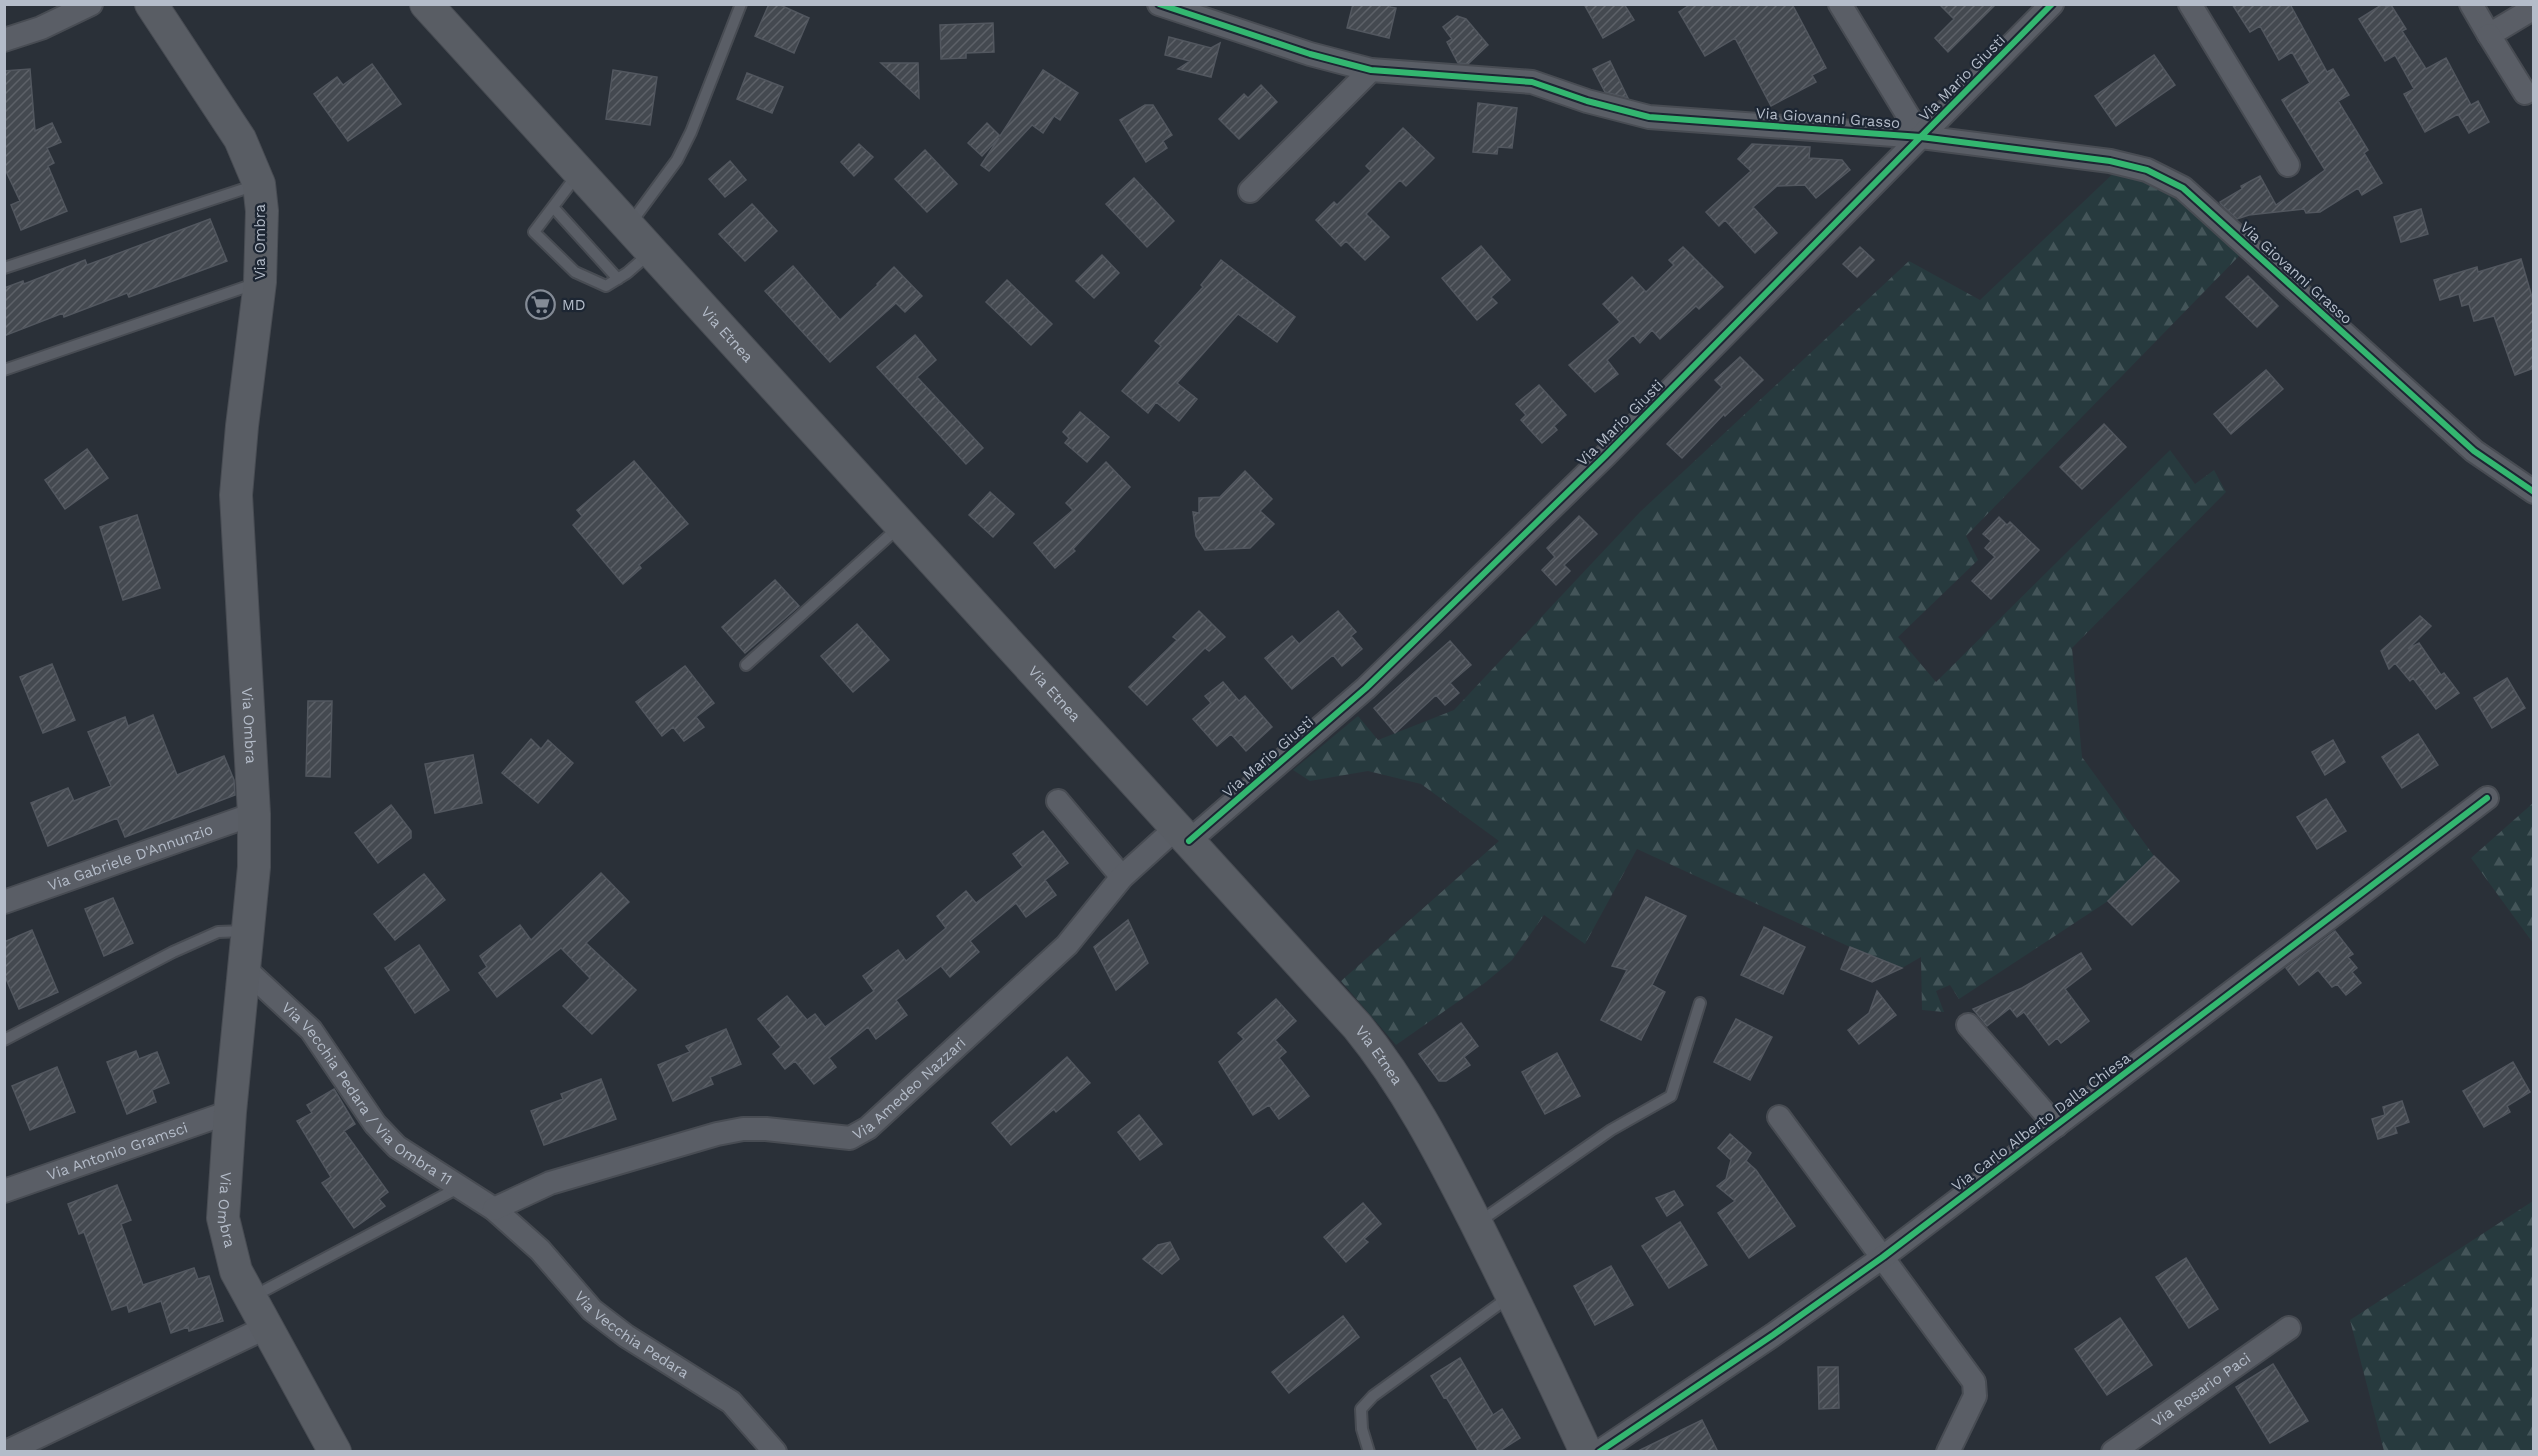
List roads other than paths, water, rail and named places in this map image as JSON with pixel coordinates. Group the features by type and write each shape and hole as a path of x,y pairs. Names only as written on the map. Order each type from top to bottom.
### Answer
{"main road":[{"name":"Via Ombra","path":"152,4 240,139 259,184 262,211 260,282 236,495 254,814 254,867 230,1112 223,1218 236,1271 335,1452"},
{"name":"Via Etnea","path":"426,4 1183,834 1382,1056 1424,1122 1449,1169 1512,1295 1586,1452"}],"street":[{"path":"4,40 41,28 91,4"},
{"name":"Via Giovanni Grasso","path":"1159,4 1310,54 1371,70 1532,82 1587,101 1649,117 1921,137 2110,161 2147,170 2183,188 2474,451 2534,492"},
{"path":"1840,4 1921,137"},
{"name":"Via Mario Giusti","path":"1183,834 1366,688 1605,456 2052,4"},
{"path":"2190,4 2288,165"},
{"path":"2471,4 2524,93"},
{"path":"2489,34 2534,8"},
{"path":"1250,191 1371,70"},
{"name":"Via Carlo Alberto Dalla Chiesa","path":"1599,1452 1773,1335 1883,1257 2487,798"},
{"path":"1058,801 1122,877"},
{"name":"Via Gabriele D'Annunzio","path":"8,895 254,814"},
{"name":"Via Amedeo Nazzari","path":"495,1209 550,1184 717,1134 743,1129 766,1129 850,1137 868,1128 1067,945 1122,877 1183,834"},
{"name":"Via Vecchia Pedara / Via Ombra 11","path":"244,969 311,1030 375,1124 397,1147 458,1188 495,1209"},
{"path":"1968,1025 2056,1126"},
{"name":"Via Antonio Gramsci","path":"4,1191 230,1112"},
{"path":"1779,1117 1974,1382 1975,1396 1948,1452"},
{"name":"Via Vecchia Pedara","path":"495,1209 540,1250 592,1310 626,1336 731,1402 775,1452"},
{"path":"6,1452 267,1327"},
{"name":"Via Rosario Paci","path":"2113,1452 2289,1328"}],"lane":[{"path":"628,227 677,160 691,132 741,4"},
{"path":"579,173 534,232 575,272 606,286 651,252"},
{"path":"4,268 259,184"},
{"path":"553,207 618,279"},
{"path":"4,370 260,282"},
{"path":"746,665 901,525"},
{"path":"4,1040 173,952 218,932 248,931"},
{"path":"1476,1224 1611,1130 1671,1096 1700,1002"},
{"path":"251,1298 458,1188"},
{"path":"1369,1452 1362,1429 1361,1409 1373,1395 1512,1295"}],"place":[{"name":"MD","path":"541,305"}]}
